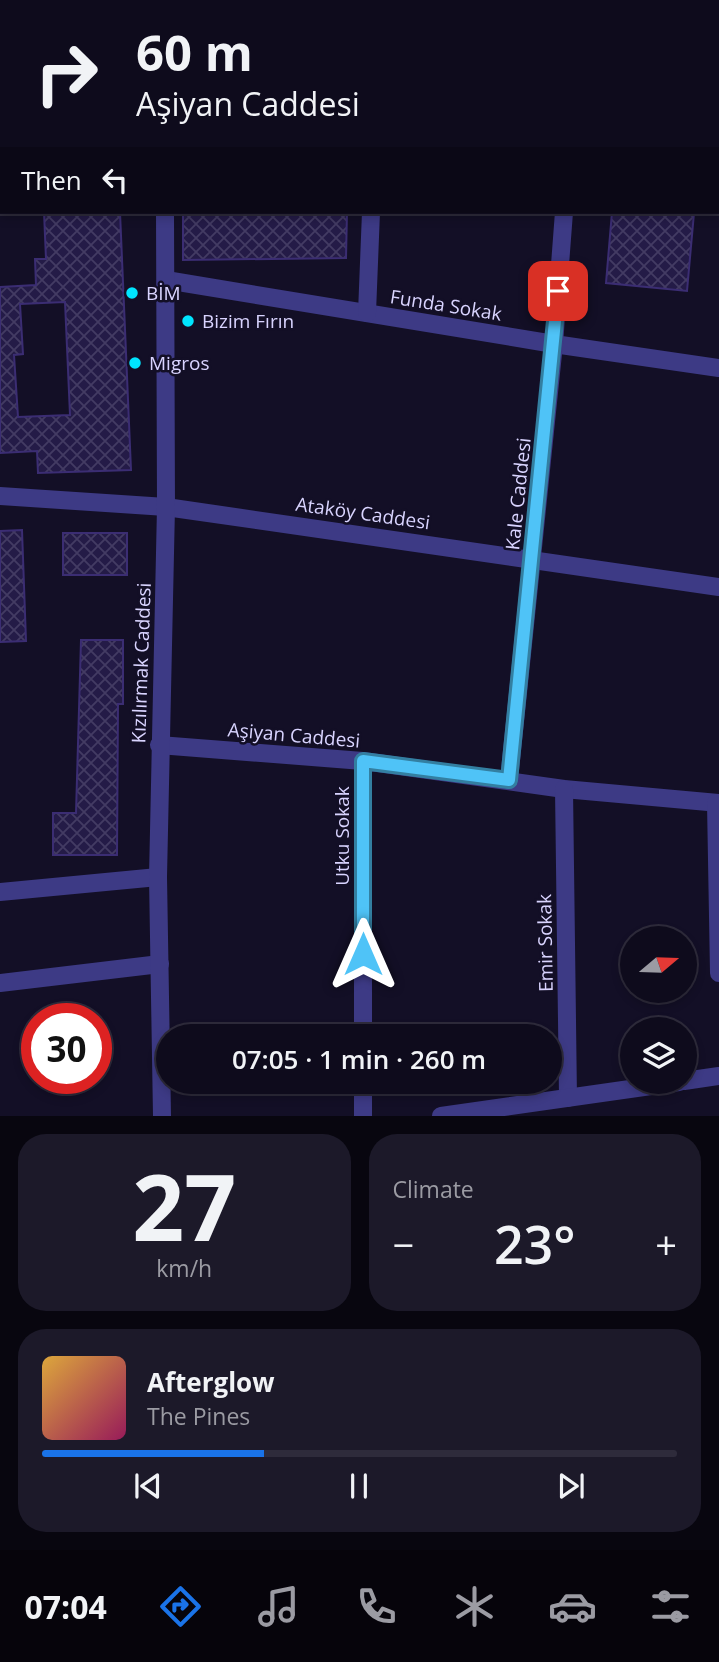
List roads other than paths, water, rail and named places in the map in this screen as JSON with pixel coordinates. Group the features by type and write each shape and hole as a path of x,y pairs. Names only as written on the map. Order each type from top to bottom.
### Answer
{"street":[{"name":"Kızılırmak Caddesi","path":"162,1116 158,877 166,507 165,214"},
{"path":"367,313 370,214"},
{"name":"Kale Caddesi","path":"509,780 554,344 564,214"},
{"name":"Funda Sokak","path":"166,280 554,344 719,368"},
{"name":"Ataköy Caddesi","path":"0,496 166,507 719,587"},
{"name":"Aşiyan Caddesi","path":"159,745 363,761 564,789 718,803"},
{"name":"Utku Sokak","path":"363,761 363,1024"},
{"name":"Emir Sokak","path":"564,789 568,1098"},
{"path":"718,803 719,972"},
{"path":"0,892 158,877"},
{"path":"0,983 160,964"},
{"path":"697,1079 719,1076"},
{"path":"441,1116 620,1091"},
{"path":"363,1094 363,1116"}],"place":[{"name":"BİM","path":"132,293"},
{"name":"Bizim Fırın","path":"188,321"},
{"name":"Migros","path":"135,363"}]}
